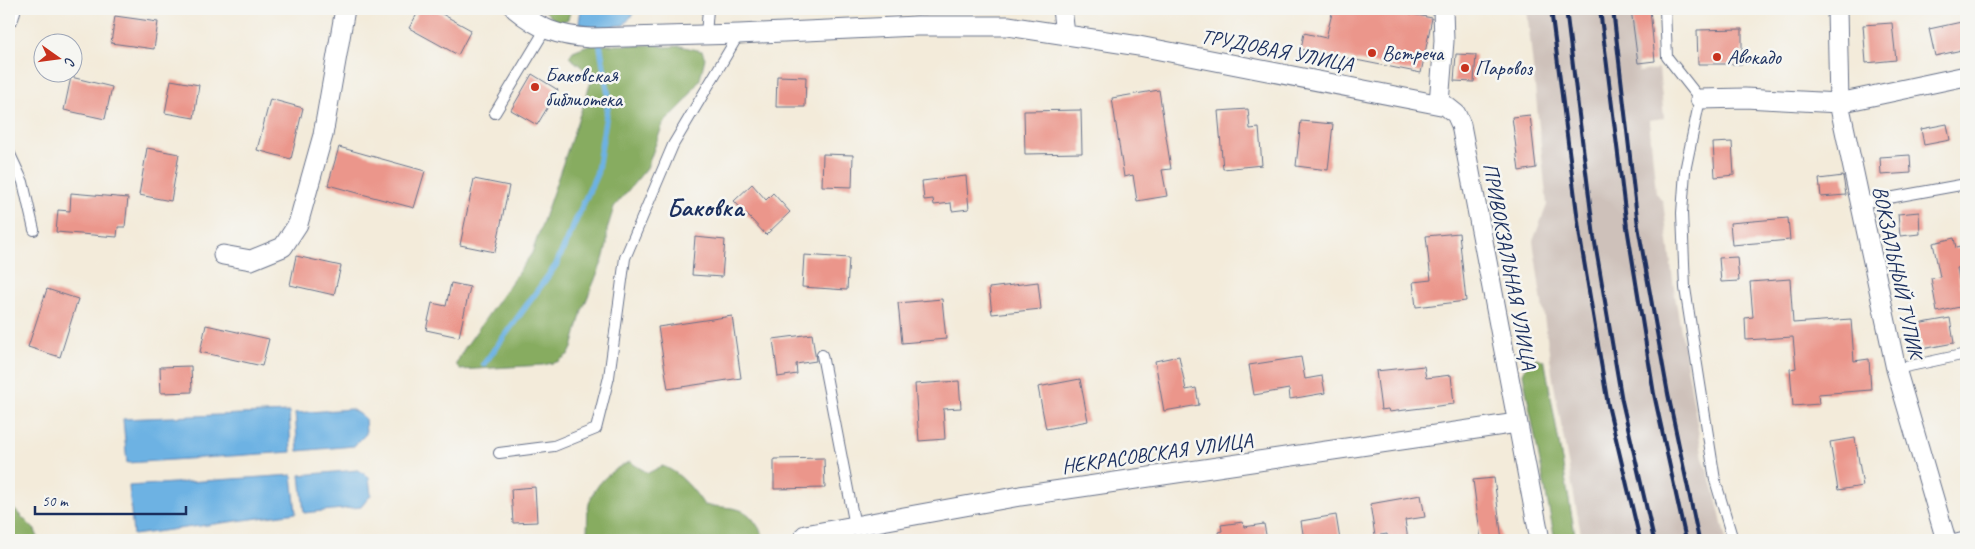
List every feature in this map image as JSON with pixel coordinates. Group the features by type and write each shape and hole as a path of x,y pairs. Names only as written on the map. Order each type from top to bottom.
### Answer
{"street":[{"path":"9,17 11,9"},
{"path":"223,255 251,260 283,247 298,224 323,135 345,9"},
{"name":"ТРУДОВАЯ УЛИЦА","path":"515,9 545,30 571,37 590,38 740,34 917,26 1008,26 1139,46 1335,85 1439,103"},
{"path":"1062,9 1065,34"},
{"path":"1439,103 1444,41 1443,9"},
{"name":"ВОКЗАЛЬНЫЙ ТУПИК","path":"1837,9 1839,103 1896,369 1946,540"},
{"path":"1700,99 1745,98 1839,103 1966,76"},
{"name":"ПРИВОКЗАЛЬНАЯ УЛИЦА","path":"1439,103 1456,114 1461,125 1540,540"},
{"name":"НЕКРАСОВСКАЯ УЛИЦА","path":"805,535 1020,496 1517,423"}],"lane":[{"path":"706,35 708,9"},
{"path":"1665,9 1668,57 1700,99 1685,171 1682,213 1685,288 1715,480 1732,540"},
{"path":"495,114 545,30"},
{"path":"499,453 554,446 596,429 609,378 625,258 673,145 740,34"},
{"path":"9,152 24,182 34,230"},
{"path":"1861,203 1966,184"},
{"path":"1896,369 1966,354"},
{"path":"822,355 855,526"},
{"path":"1954,540 1966,537"}],"shaded area":[{"path":"1527,9 1631,9 1639,72 1659,69 1664,118 1649,120 1656,192 1663,202 1675,296 1703,458 1714,490 1726,540 1582,540 1553,379 1533,241 1547,205"}],"green space":[{"path":"543,9 571,9 568,19 558,24"},
{"path":"588,45 680,46 702,51 705,58 700,79 684,103 663,124 647,168 614,207 607,230 607,245 603,260 582,311 569,354 557,362 543,365 460,370 456,364 464,349 532,253 593,76 569,57 573,51"},
{"path":"1536,358 1543,360 1545,363 1576,540 1555,540 1523,374 1527,364"},
{"path":"630,462 648,473 662,466 674,472 686,482 704,505 736,509 748,514 754,520 766,540 586,540 588,508 593,493 609,474"},
{"path":"9,504 35,530 39,540 9,540"}],"water":[{"path":"581,9 637,9 624,25 601,27 579,23"},
{"path":"351,409 365,418 366,434 354,446 298,451 295,413"},
{"path":"289,412 291,452 127,463 123,419"},
{"path":"358,470 369,477 371,495 361,507 304,513 300,475"},
{"path":"292,475 296,513 133,535 129,486"}],"building":[{"path":"420,9 433,9 471,30 458,55 409,28"},
{"path":"1333,9 1386,9 1432,18 1421,73 1301,49 1304,33 1326,38"},
{"path":"1631,9 1650,9 1655,61 1638,63"},
{"path":"115,16 158,22 154,49 111,43"},
{"path":"1966,21 1966,49 1935,56 1929,29"},
{"path":"1892,23 1896,60 1866,63 1863,25"},
{"path":"1742,29 1742,64 1698,64 1697,30"},
{"name":"Паровоз","path":"1456,54 1476,55 1474,82 1454,81"},
{"path":"532,74 558,90 537,125 511,110"},
{"path":"777,76 806,77 805,107 776,107"},
{"path":"82,80 112,87 105,119 64,110 70,82 82,82"},
{"path":"171,80 199,85 194,118 165,113"},
{"path":"1159,90 1171,169 1162,170 1167,196 1137,201 1133,175 1124,177 1112,98"},
{"path":"270,99 303,108 291,159 257,150"},
{"path":"1248,109 1250,129 1259,128 1262,165 1223,169 1218,111"},
{"path":"1081,110 1082,153 1025,154 1024,111"},
{"path":"1530,115 1536,168 1519,171 1512,117"},
{"path":"1301,121 1333,124 1328,170 1296,166"},
{"path":"1947,124 1950,140 1924,145 1921,129"},
{"path":"1732,142 1734,175 1715,177 1713,143"},
{"path":"339,147 425,171 414,208 328,185"},
{"path":"147,148 179,154 171,201 139,195"},
{"path":"823,154 853,155 852,187 822,186"},
{"path":"1910,155 1911,173 1881,175 1880,157"},
{"path":"966,176 969,209 952,211 951,203 934,205 933,199 924,200 922,181"},
{"path":"1843,176 1846,195 1821,197 1819,179"},
{"path":"474,179 509,186 495,252 460,245"},
{"path":"752,184 766,200 773,193 790,212 766,235 734,201"},
{"path":"71,193 128,198 125,227 118,227 117,237 56,232 58,210 70,211"},
{"path":"1919,212 1920,234 1900,236 1898,214"},
{"path":"1788,218 1790,240 1732,245 1730,223"},
{"path":"1459,233 1466,301 1416,307 1413,282 1431,280 1426,236"},
{"path":"695,237 725,240 722,277 692,275"},
{"path":"1954,238 1956,248 1964,246 1966,266 1957,268 1964,306 1937,312 1931,278 1940,277 1933,243"},
{"path":"804,255 849,258 847,290 802,287"},
{"path":"296,256 341,266 334,295 290,285"},
{"path":"1737,257 1739,281 1721,282 1719,258"},
{"path":"1790,279 1793,323 1851,319 1854,361 1869,359 1871,390 1818,394 1819,404 1793,406 1790,369 1796,368 1793,337 1746,340 1745,318 1753,317 1750,282"},
{"path":"1038,282 1041,309 992,314 989,288"},
{"path":"451,283 470,287 459,337 426,330 432,303 446,306"},
{"path":"47,289 78,299 60,357 28,347"},
{"path":"942,299 946,339 902,343 898,303"},
{"path":"732,316 741,378 668,389 658,327"},
{"path":"1950,318 1954,343 1922,349 1917,324"},
{"path":"206,325 269,339 262,366 200,352"},
{"path":"812,334 816,361 796,364 797,374 778,377 773,339"},
{"path":"1179,356 1186,390 1196,388 1199,405 1164,411 1155,361"},
{"path":"1301,357 1305,379 1322,376 1325,393 1290,399 1289,389 1254,395 1249,365"},
{"path":"191,366 192,392 161,393 160,367"},
{"path":"1424,366 1426,378 1451,375 1454,404 1389,412 1388,409 1381,410 1376,371"},
{"path":"1080,379 1088,421 1046,429 1038,387"},
{"path":"959,381 961,408 943,409 945,439 919,441 915,384"},
{"path":"1855,438 1863,486 1838,490 1830,442"},
{"path":"824,458 825,488 774,489 774,459"},
{"path":"1494,478 1502,540 1481,540 1473,480"},
{"path":"535,487 537,522 513,523 511,489"},
{"path":"1421,495 1425,517 1405,520 1408,540 1388,540 1387,534 1375,536 1370,504"},
{"path":"1336,515 1340,540 1304,540 1301,521"},
{"path":"1243,522 1244,527 1264,524 1267,540 1219,540 1218,532 1222,531 1221,525"}],"waterway":[{"path":"484,364 556,265 597,173 609,99 600,45"}],"railway":[{"path":"1551,9 1580,237 1608,405 1640,540"},
{"path":"1566,9 1594,237 1622,401 1654,540"},
{"path":"1600,9 1627,227 1654,394 1686,540"},
{"path":"1613,9 1638,226 1668,394 1699,540"}],"place":[{"name":"Встреча","path":"1372,53"},
{"name":"Авокадо","path":"1717,57"},
{"name":"Паровоз","path":"1465,68"},
{"name":"Баковская библиотека","path":"535,87"}],"district":[{"name":"Баковка","path":"705,207"}]}
